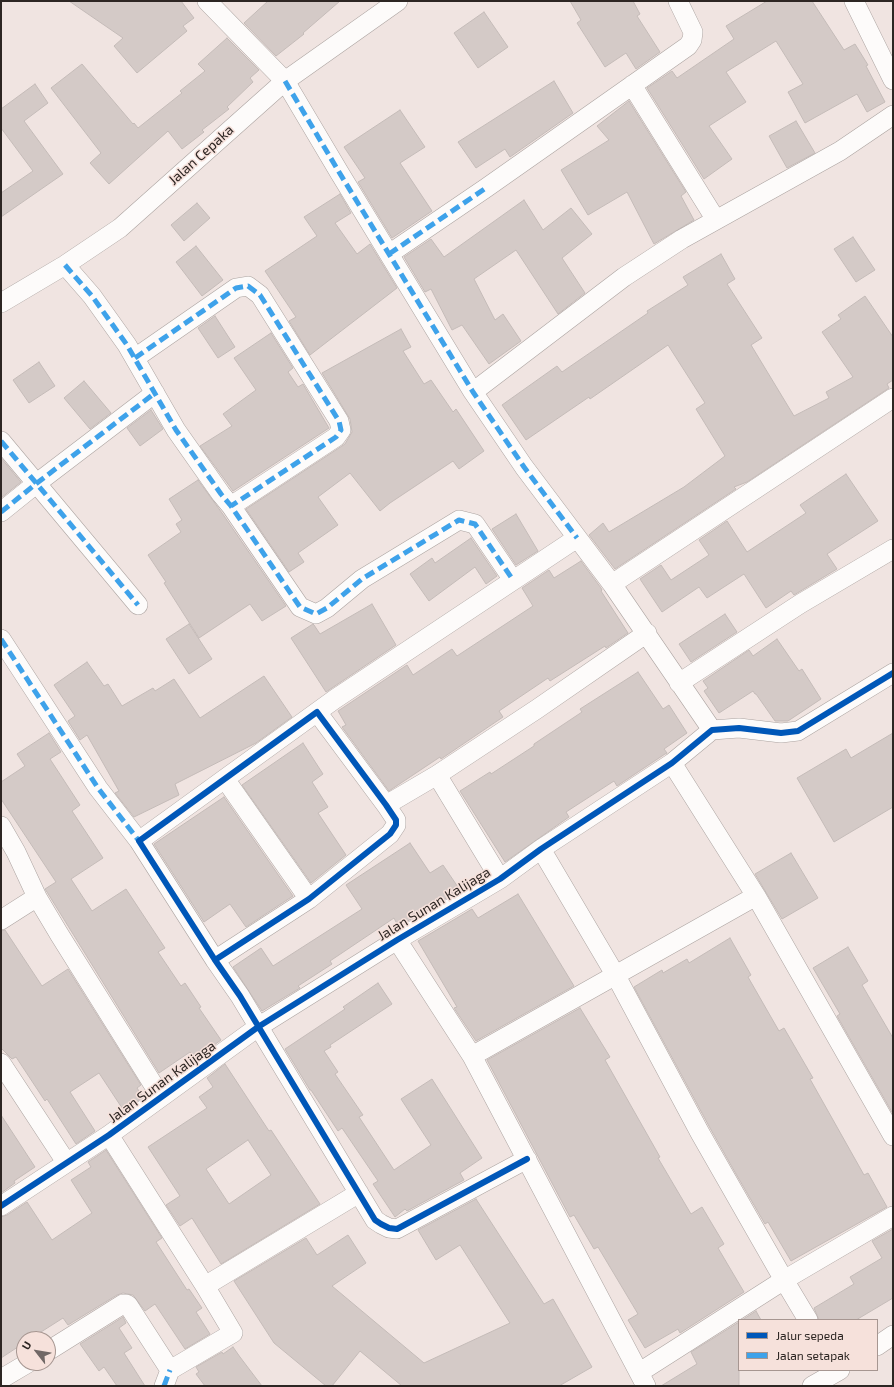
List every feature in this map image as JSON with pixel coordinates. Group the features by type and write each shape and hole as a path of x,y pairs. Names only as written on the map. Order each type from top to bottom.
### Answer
{"street":[{"path":"207,1 285,80 473,392 524,467 647,633 712,730 739,728 781,733 798,731 893,673"},
{"name":"Jalan Cepaka","path":"1,302 65,265 120,228 285,80 398,1"},
{"path":"389,254 486,188 688,46 692,40 693,32 678,1"},
{"path":"854,1 893,80"},
{"path":"632,85 716,220"},
{"path":"473,392 624,277 682,239 840,151 893,115"},
{"path":"65,265 92,296 135,358 176,430 231,506 300,607 316,614 327,608 362,579 459,520 475,524 513,580"},
{"path":"135,358 236,288 248,286 260,295 339,421 341,430 336,436 231,506"},
{"path":"1,512 36,483 155,393"},
{"path":"612,584 893,398"},
{"path":"1,441 138,605"},
{"path":"138,841 334,699 577,538"},
{"path":"680,683 800,604 893,549"},
{"path":"386,805 437,774 537,709 647,633"},
{"path":"1,639 98,788 138,841 240,996 375,1220 389,1228 397,1229 527,1159"},
{"path":"215,960 309,899 390,834 396,825 396,820 386,805 317,712"},
{"name":"Jalan Sunan Kalijaga","path":"1,1206 109,1135 258,1027 397,940 500,879 541,849 672,763 712,730"},
{"path":"672,763 756,896 893,1136"},
{"path":"437,774 500,879"},
{"path":"225,779 309,899"},
{"path":"1,826 16,852 37,897 105,1010 161,1098"},
{"path":"541,849 616,976 700,1133 807,1319"},
{"path":"472,1056 756,896"},
{"path":"1,920 37,897"},
{"path":"397,940 472,1056 643,1379 784,1280 893,1216"},
{"path":"1,1063 66,1162"},
{"path":"56,1346 126,1304 128,1305 167,1378 233,1333 205,1286 109,1135"},
{"path":"205,1286 359,1193"},
{"path":"878,1345 893,1335"},
{"path":"1,1380 16,1371"},
{"path":"812,1386 837,1371"}],"building":[{"path":"69,1 181,1 194,18 183,26 187,31 137,73 114,46 123,38"},
{"path":"268,1 340,1 303,33 304,34 276,56 244,23"},
{"path":"570,1 633,1 640,14 637,16 660,52 636,69 626,53 605,67 577,23 581,20"},
{"path":"767,1 812,1 844,50 855,44 868,65 866,66 885,102 867,112 857,94 805,123 788,92 803,84 776,41 726,72 746,102 709,126 732,159 704,179 647,88 672,71 677,78 734,39 726,26"},
{"path":"484,12 508,47 478,68 454,33"},
{"path":"227,38 259,70 250,78 253,82 227,107 229,109 202,130 204,132 182,149 168,131 109,184 90,163 101,153 51,88 82,64 138,128 182,93 180,91 205,71 198,64"},
{"path":"554,81 573,113 510,157 505,149 476,168 458,142"},
{"path":"35,84 48,103 24,121 63,174 1,217 1,193 33,171 1,128 1,109"},
{"path":"629,101 686,192 681,196 694,220 654,244 627,192 588,215 561,170 609,140 597,126"},
{"path":"400,110 425,147 400,163 432,211 392,238 358,182 365,178 344,147"},
{"path":"796,121 815,153 787,168 769,136"},
{"path":"340,194 351,213 335,223 357,254 370,244 397,288 310,355 289,321 296,317 265,271 317,236 304,217"},
{"path":"524,200 543,230 571,208 592,234 562,258 585,293 558,314 516,250 474,279 495,320 503,314 521,341 489,364 462,325 452,330 431,289 425,292 404,257 431,239 444,257"},
{"path":"197,203 210,218 184,241 171,225"},
{"path":"853,237 875,270 856,282 834,249"},
{"path":"196,246 223,280 202,296 176,262"},
{"path":"721,254 735,279 727,284 762,338 751,345 794,416 829,398 826,392 853,377 822,332 841,319 838,315 865,296 893,337 893,380 887,384 889,388 747,482 734,487 736,489 615,569 589,535 603,523 609,532 684,487 725,456 696,409 705,403 668,345 590,399 589,397 526,440 502,405 557,366 562,372 648,313 647,311 688,285 683,277"},
{"path":"215,316 235,347 218,358 198,328"},
{"path":"401,329 411,347 403,351 424,384 431,380 453,412 456,409 484,451 459,469 453,461 380,511 350,473 318,497 338,525 298,553 304,562 289,572 246,509 345,444 352,432 350,419 322,373"},
{"path":"271,333 293,368 288,372 298,387 303,384 329,428 233,491 200,446 232,426 223,414 256,390 234,358"},
{"path":"39,362 55,386 29,403 13,380"},
{"path":"84,381 111,413 90,429 64,398"},
{"path":"151,410 163,429 140,446 127,428"},
{"path":"1,458 21,482 1,498"},
{"path":"846,474 878,521 827,554 837,569 794,595 791,591 766,608 744,574 707,598 699,587 662,612 640,579 661,565 671,580 709,555 699,540 727,521 747,552 806,513 800,505"},
{"path":"198,480 286,606 262,621 250,604 199,638 164,583 166,582 148,555 181,532 176,524 182,520 169,499"},
{"path":"516,514 538,551 516,565 492,529"},
{"path":"471,538 497,576 486,584 475,567 429,601 410,574 432,558 435,563"},
{"path":"581,561 601,588 601,591 628,633 606,648 605,646 550,681 548,678 499,711 503,717 441,759 440,757 389,791 342,727 346,725 338,711 407,665 413,675 452,649 457,656 533,606 522,588 549,570 554,578"},
{"path":"372,604 396,645 326,692 291,638 313,624 320,634"},
{"path":"725,614 737,632 691,662 679,644"},
{"path":"189,624 212,659 189,674 166,639"},
{"path":"777,639 799,671 802,669 821,699 788,721 775,721 753,691 719,713 704,691 708,688 703,681 749,650 753,656"},
{"path":"87,662 104,686 108,684 122,706 153,688 155,691 174,679 200,718 264,676 292,717 256,743 175,784 179,795 134,817 115,793 119,791 87,735 80,740 68,721 75,716 54,685"},
{"path":"638,672 663,709 669,705 687,733 664,749 667,753 617,786 614,781 566,812 569,817 505,862 460,791 490,772 491,774 534,746 534,744 582,712 580,709"},
{"path":"49,733 61,752 50,759 80,805 72,811 103,858 71,879 92,911 126,889 165,948 158,952 181,986 185,983 201,1007 199,1008 221,1040 195,1059 190,1052 159,1073 45,889 56,882 1,799 1,782 25,766 17,754"},
{"path":"893,733 893,807 834,842 797,778 846,749 851,758"},
{"path":"303,743 323,774 312,782 328,807 318,813 346,855 311,883 242,785"},
{"path":"224,797 293,896 246,927 230,904 204,922 154,844"},
{"path":"410,843 430,873 443,865 460,890 406,922 405,919 397,924 394,918 330,961 332,964 298,986 300,988 262,1011 233,967 261,948 273,966 362,909 346,885"},
{"path":"791,853 818,898 782,919 755,874"},
{"path":"518,894 574,986 476,1041 454,1008 457,1007 418,941 472,909 478,918"},
{"path":"5,930 42,986 68,969 141,1085 137,1088 143,1097 124,1111 99,1073 70,1092 95,1131 76,1144 47,1099 45,1101 16,1057 12,1059 1,1048 1,931"},
{"path":"730,938 751,975 748,977 779,1031 784,1028 813,1078 810,1079 864,1175 868,1173 887,1207 791,1261 768,1222 765,1224 736,1174 634,987 662,970 663,973 687,959 689,963"},
{"path":"848,947 868,981 862,985 893,1038 893,1114 837,1016 840,1014 813,968"},
{"path":"378,983 392,1004 330,1045 331,1047 324,1051 338,1072 335,1074 363,1115 359,1117 394,1170 431,1145 401,1099 432,1079 482,1158 460,1173 464,1180 407,1211 405,1209 395,1217 373,1184 378,1181 342,1128 338,1131 310,1090 285,1049 345,1009 343,1007"},
{"path":"580,1008 610,1057 605,1060 660,1157 658,1158 691,1214 702,1207 724,1244 718,1248 744,1292 680,1333 678,1329 645,1348 628,1320 638,1314 598,1247 594,1249 574,1215 570,1217 487,1060"},
{"path":"225,1064 269,1131 271,1130 320,1204 221,1264 192,1218 180,1226 166,1205 180,1196 148,1147 207,1108 199,1097 213,1087 207,1078","holes":["248,1140 271,1175 229,1204 206,1169"]},
{"path":"1,1115 35,1167 14,1181 15,1183 1,1193"},
{"path":"106,1150 162,1238 156,1242 187,1290 189,1289 202,1308 196,1312 210,1334 185,1349 155,1304 145,1311 133,1295 123,1293 117,1295 68,1325 63,1318 43,1331 16,1331 16,1348 1,1358 1,1217 7,1215 27,1202 52,1240 92,1213 71,1180 91,1167 88,1162"},
{"path":"476,1199 544,1304 553,1299 592,1367 559,1386 402,1386 360,1351 332,1386 326,1386 274,1343 234,1281 306,1238 317,1255 348,1235 366,1263 332,1286 424,1363 510,1323 460,1245 436,1260 418,1230"},
{"path":"893,1229 893,1298 858,1319 819,1319 814,1308 854,1284 850,1277 882,1258 872,1241"},
{"path":"756,1311 760,1319 744,1319"},
{"path":"123,1317 126,1323 119,1328 132,1348 124,1353 145,1386 117,1386 104,1367 99,1371 80,1344"},
{"path":"738,1323 739,1386 661,1386 697,1364 691,1352"},
{"path":"233,1347 262,1386 205,1386 196,1374 199,1372 196,1367 222,1352 223,1354"}],"marked path":[{"path":"285,81 473,392 524,467 577,538"},
{"path":"389,254 486,188"},
{"path":"65,265 92,296 127,345 176,430 231,506 300,607 316,614 327,608 362,579 459,520 475,524 513,580"},
{"path":"135,358 236,288 248,286 260,295 339,421 341,430 336,437 231,506"},
{"path":"1,512 155,393"},
{"path":"1,441 138,605"},
{"path":"1,639 98,788 139,841"},
{"path":"164,1386 170,1370"}],"cycle path":[{"path":"1,1206 109,1135 258,1027 397,940 500,879 541,849 672,763 712,730 739,728 781,733 798,731 893,673"},
{"path":"215,960 309,899 390,834 396,825 396,820 386,805 317,712 139,841 215,960 240,996 375,1220 389,1228 397,1229 527,1159"}]}
